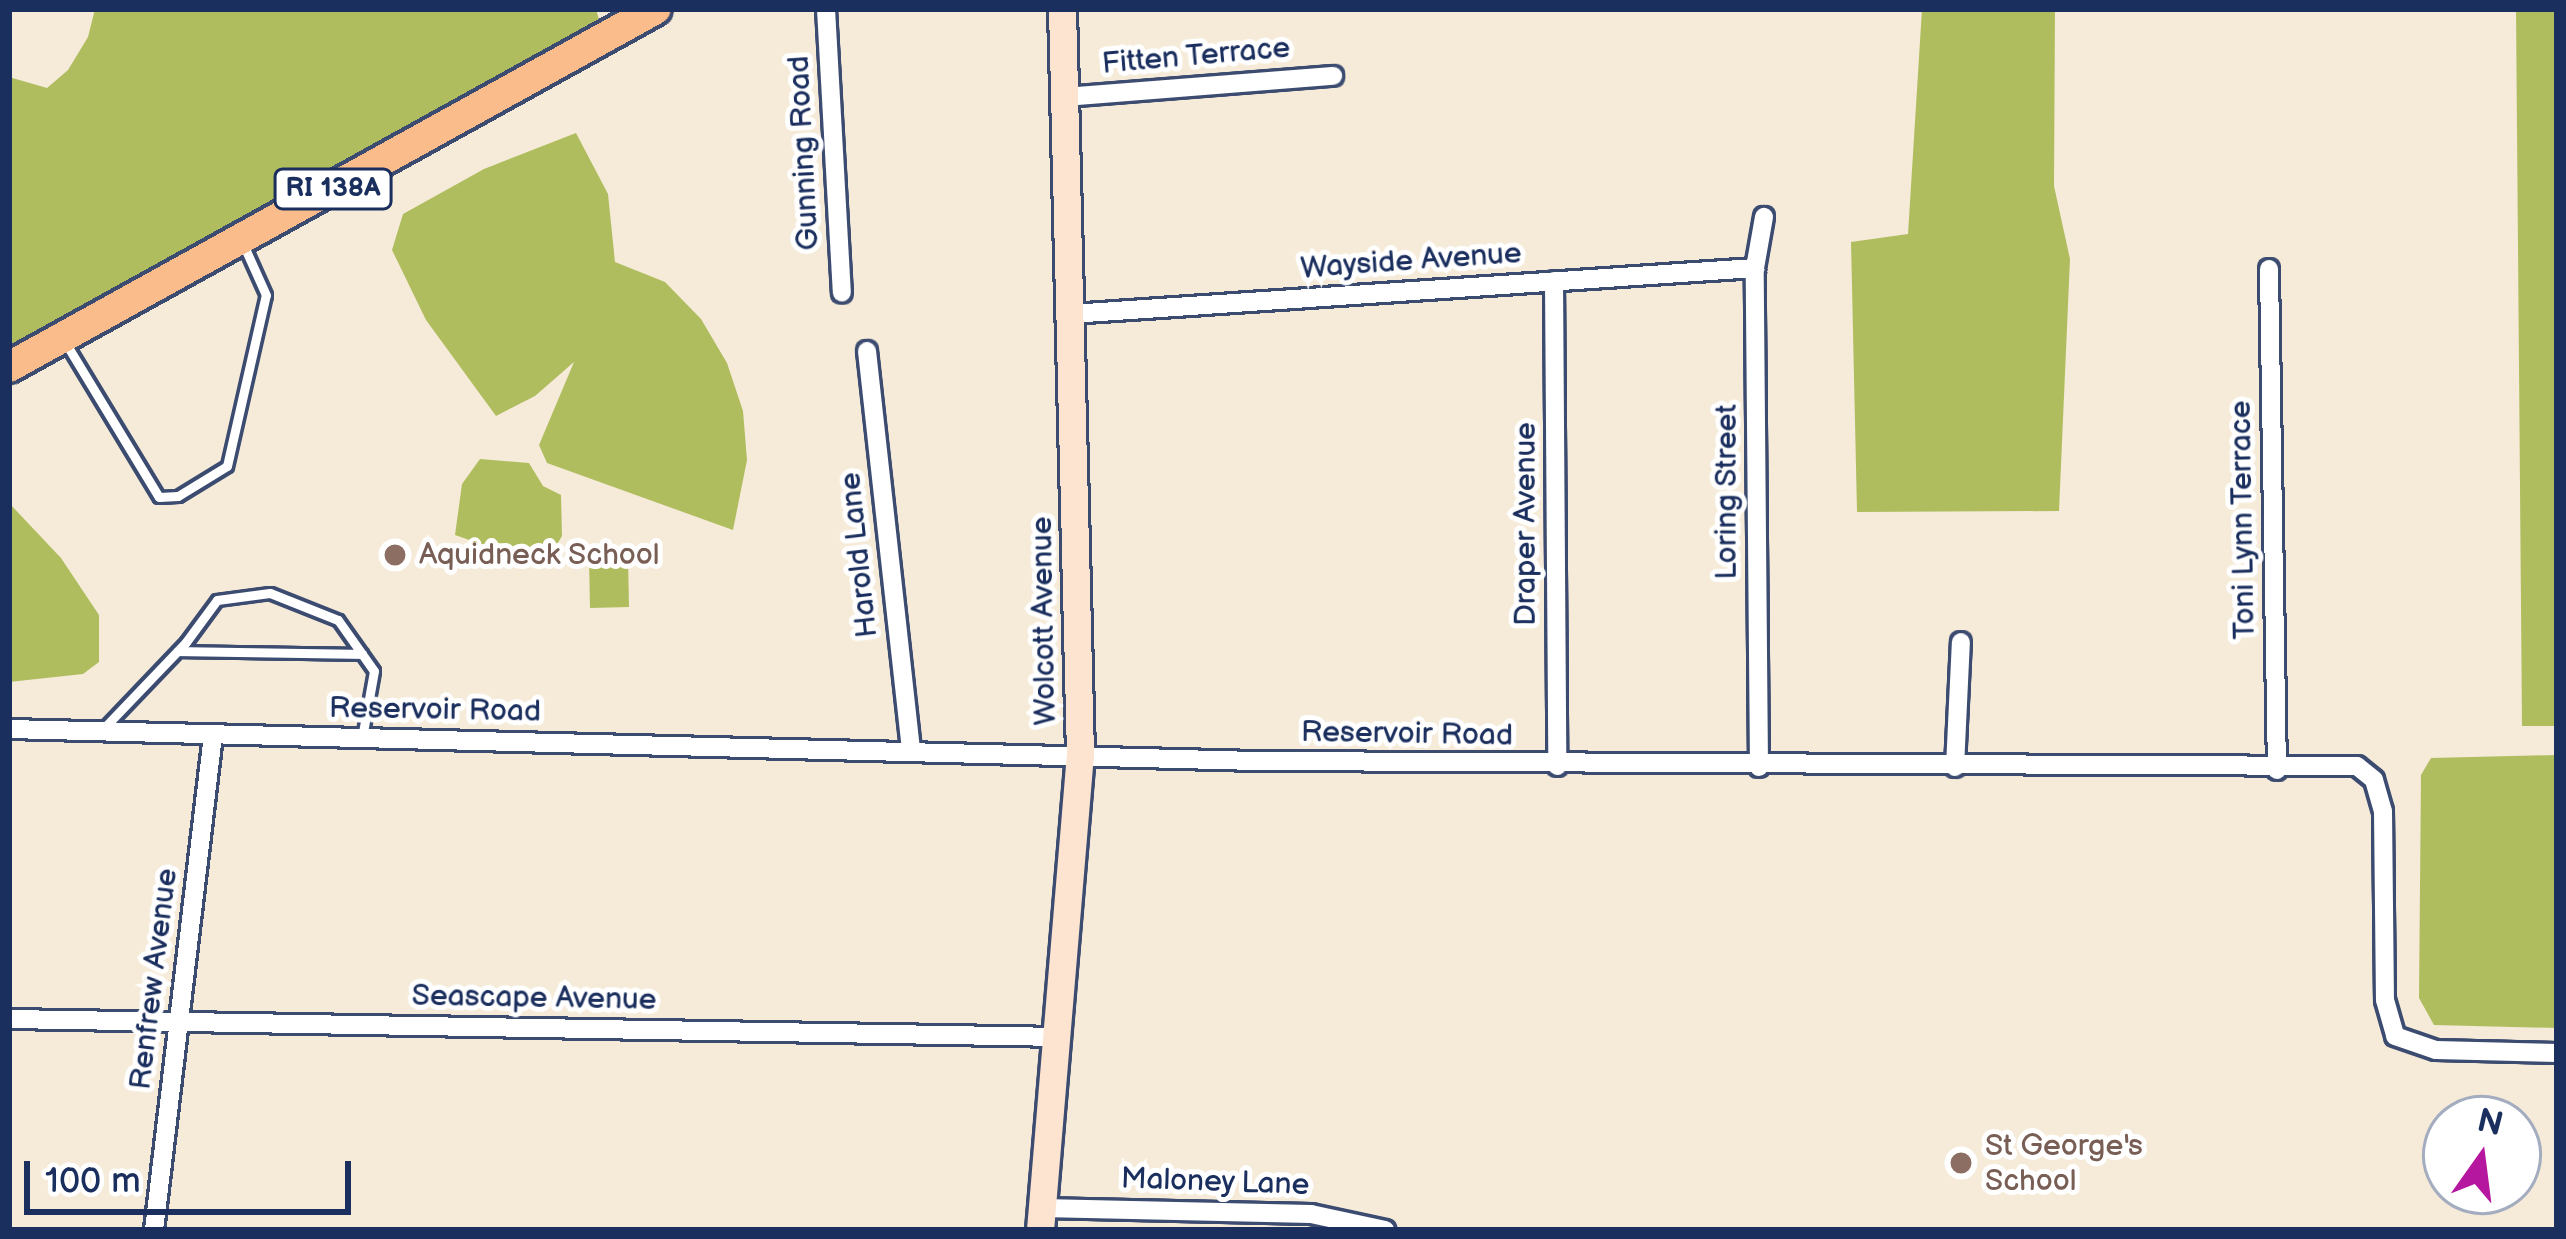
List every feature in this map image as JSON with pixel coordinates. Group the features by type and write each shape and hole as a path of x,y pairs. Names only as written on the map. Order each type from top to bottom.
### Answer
{"main road":[{"name":"RI 138A","path":"9,368 656,9"}],"street":[{"name":"Gunning Road","path":"826,9 842,293"},
{"name":"Wolcott Avenue","path":"1041,1219 1080,755 1062,9"},
{"name":"Fitten Terrace","path":"1064,97 1333,76"},
{"name":"Loring Street","path":"1759,767 1755,268 1764,217"},
{"name":"Wayside Avenue","path":"1071,314 1755,268"},
{"name":"Toni Lynn Terrace","path":"2269,269 2277,770"},
{"name":"Draper Avenue","path":"1554,281 1557,766"},
{"name":"Harold Lane","path":"867,352 911,752"},
{"path":"1955,767 1961,643"},
{"name":"Reservoir Road","path":"9,729 1557,766 2277,770 2357,766 2374,780 2384,832 2385,1000 2395,1036 2436,1050 2557,1053"},
{"name":"Renfrew Avenue","path":"154,1230 213,735"},
{"name":"Seascape Avenue","path":"9,1018 1057,1037"},
{"name":"Maloney Lane","path":"1041,1219 1311,1214 1384,1230"}],"lane":[{"path":"62,338 159,497 178,496 227,466 266,295 241,239"},
{"path":"100,732 178,650 217,600 270,593 338,620 374,670 362,738"},
{"path":"178,650 362,654"}],"green space":[{"path":"95,9 596,9 600,23 9,350 9,77 47,88 68,70 88,37"},
{"path":"1922,9 2055,9 2054,186 2070,259 2059,511 1857,512 1851,242 1908,234"},
{"path":"2516,9 2557,9 2557,726 2522,726"},
{"path":"576,133 608,194 615,262 665,282 701,319 727,363 743,411 747,460 733,530 547,463 539,445 574,362 535,396 496,416 426,320 392,250 403,214 484,169"},
{"path":"480,459 529,463 543,486 561,495 562,536 556,546 524,559 455,535 462,484"},
{"path":"9,503 61,558 99,615 99,662 83,674 9,682"},
{"path":"628,557 629,607 590,608 589,558"},
{"path":"2557,755 2557,1028 2434,1025 2419,998 2421,775 2431,758"}],"place":[{"name":"Aquidneck School","path":"395,555"},
{"name":"St George's School","path":"1961,1163"}]}
